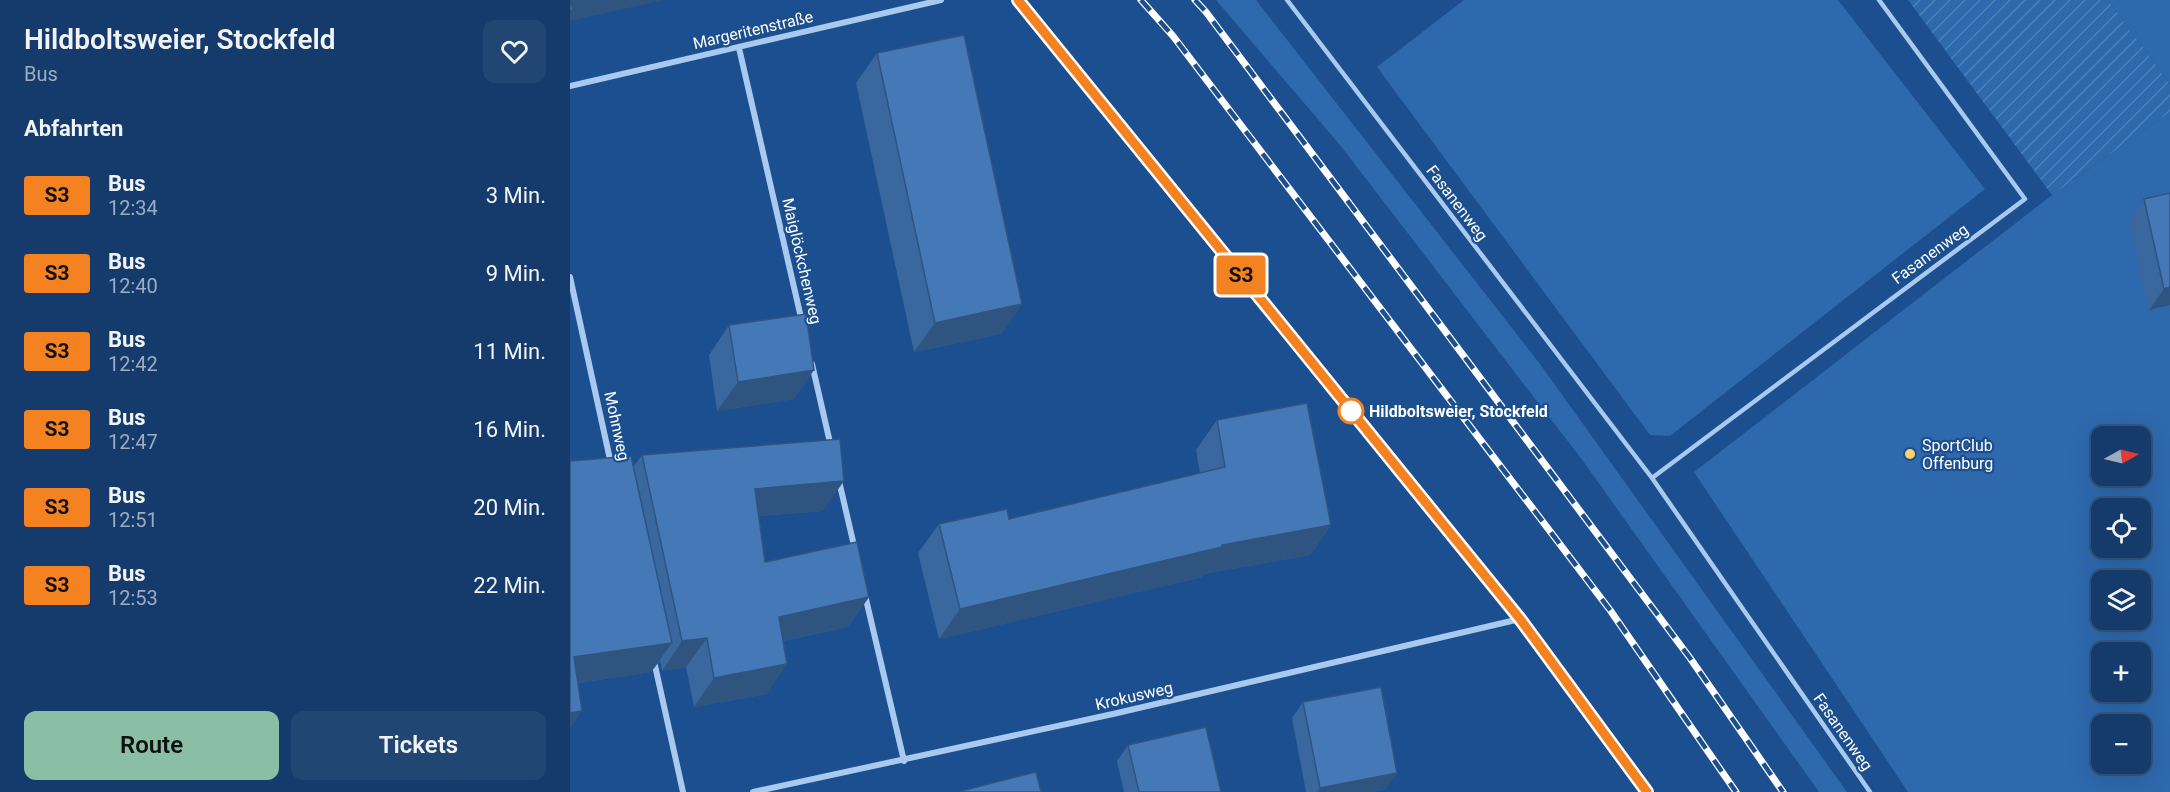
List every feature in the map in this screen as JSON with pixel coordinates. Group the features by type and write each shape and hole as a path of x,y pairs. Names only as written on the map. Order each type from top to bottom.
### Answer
{"street":[{"name":"Margeritenstraße","path":"570,86 941,0"},
{"path":"1018,0 1520,619 1647,792"},
{"name":"Maiglöckchenweg","path":"739,48 805,335"},
{"name":"Mohnweg","path":"570,277 614,476"},
{"path":"811,358 832,450"},
{"path":"837,473 856,554"},
{"path":"864,588 904,761"},
{"name":"Krokusweg","path":"753,792 1113,714 1520,619"},
{"path":"652,651 683,792"}],"lane":[{"name":"Fasanenweg","path":"1287,0 1652,478 1870,792"},
{"name":"Fasanenweg","path":"1652,478 2025,199 1879,0"}],"shaded area":[{"path":"1216,0 1256,0 1540,364 1847,792 1819,792 1583,461 1340,145"},
{"path":"1464,0 1838,0 1985,189 1670,436 1650,435 1377,67"},
{"path":"1908,0 2108,0 2170,84 2170,112 2052,195"},
{"path":"2108,0 2170,0 2170,84"},
{"name":"SportClub Offenburg","path":"2170,112 2170,792 1908,792 1694,472 2052,195"}],"building":[{"path":"964,35 1022,304 935,323 877,53"},
{"path":"2170,193 2170,287 2164,289 2144,199"},
{"path":"806,314 814,370 738,382 729,325"},
{"path":"1307,403 1331,525 1222,545 1222,547 960,609 939,524 1007,509 1009,519 1225,467 1217,420"},
{"path":"840,439 844,481 755,489 765,562 857,542 869,597 779,617 787,664 714,678 707,638 682,641 642,455"},
{"path":"631,456 672,643 574,657 582,711 570,713 570,461"},
{"path":"1381,687 1397,773 1320,788 1303,702"},
{"path":"1206,727 1221,792 1139,792 1128,745"},
{"path":"1036,772 1041,792 961,791"}],"railway":[{"path":"1141,0 1173,36 1610,610 1736,792"},
{"path":"1195,0 1690,658 1783,792"}],"bus line":[{"name":"S3","path":"1018,0 1520,619 1647,792"}],"place":[{"name":"Hildboltsweier, Stockfeld","path":"1351,411"},
{"name":"SportClub Offenburg","path":"1910,454"}]}
